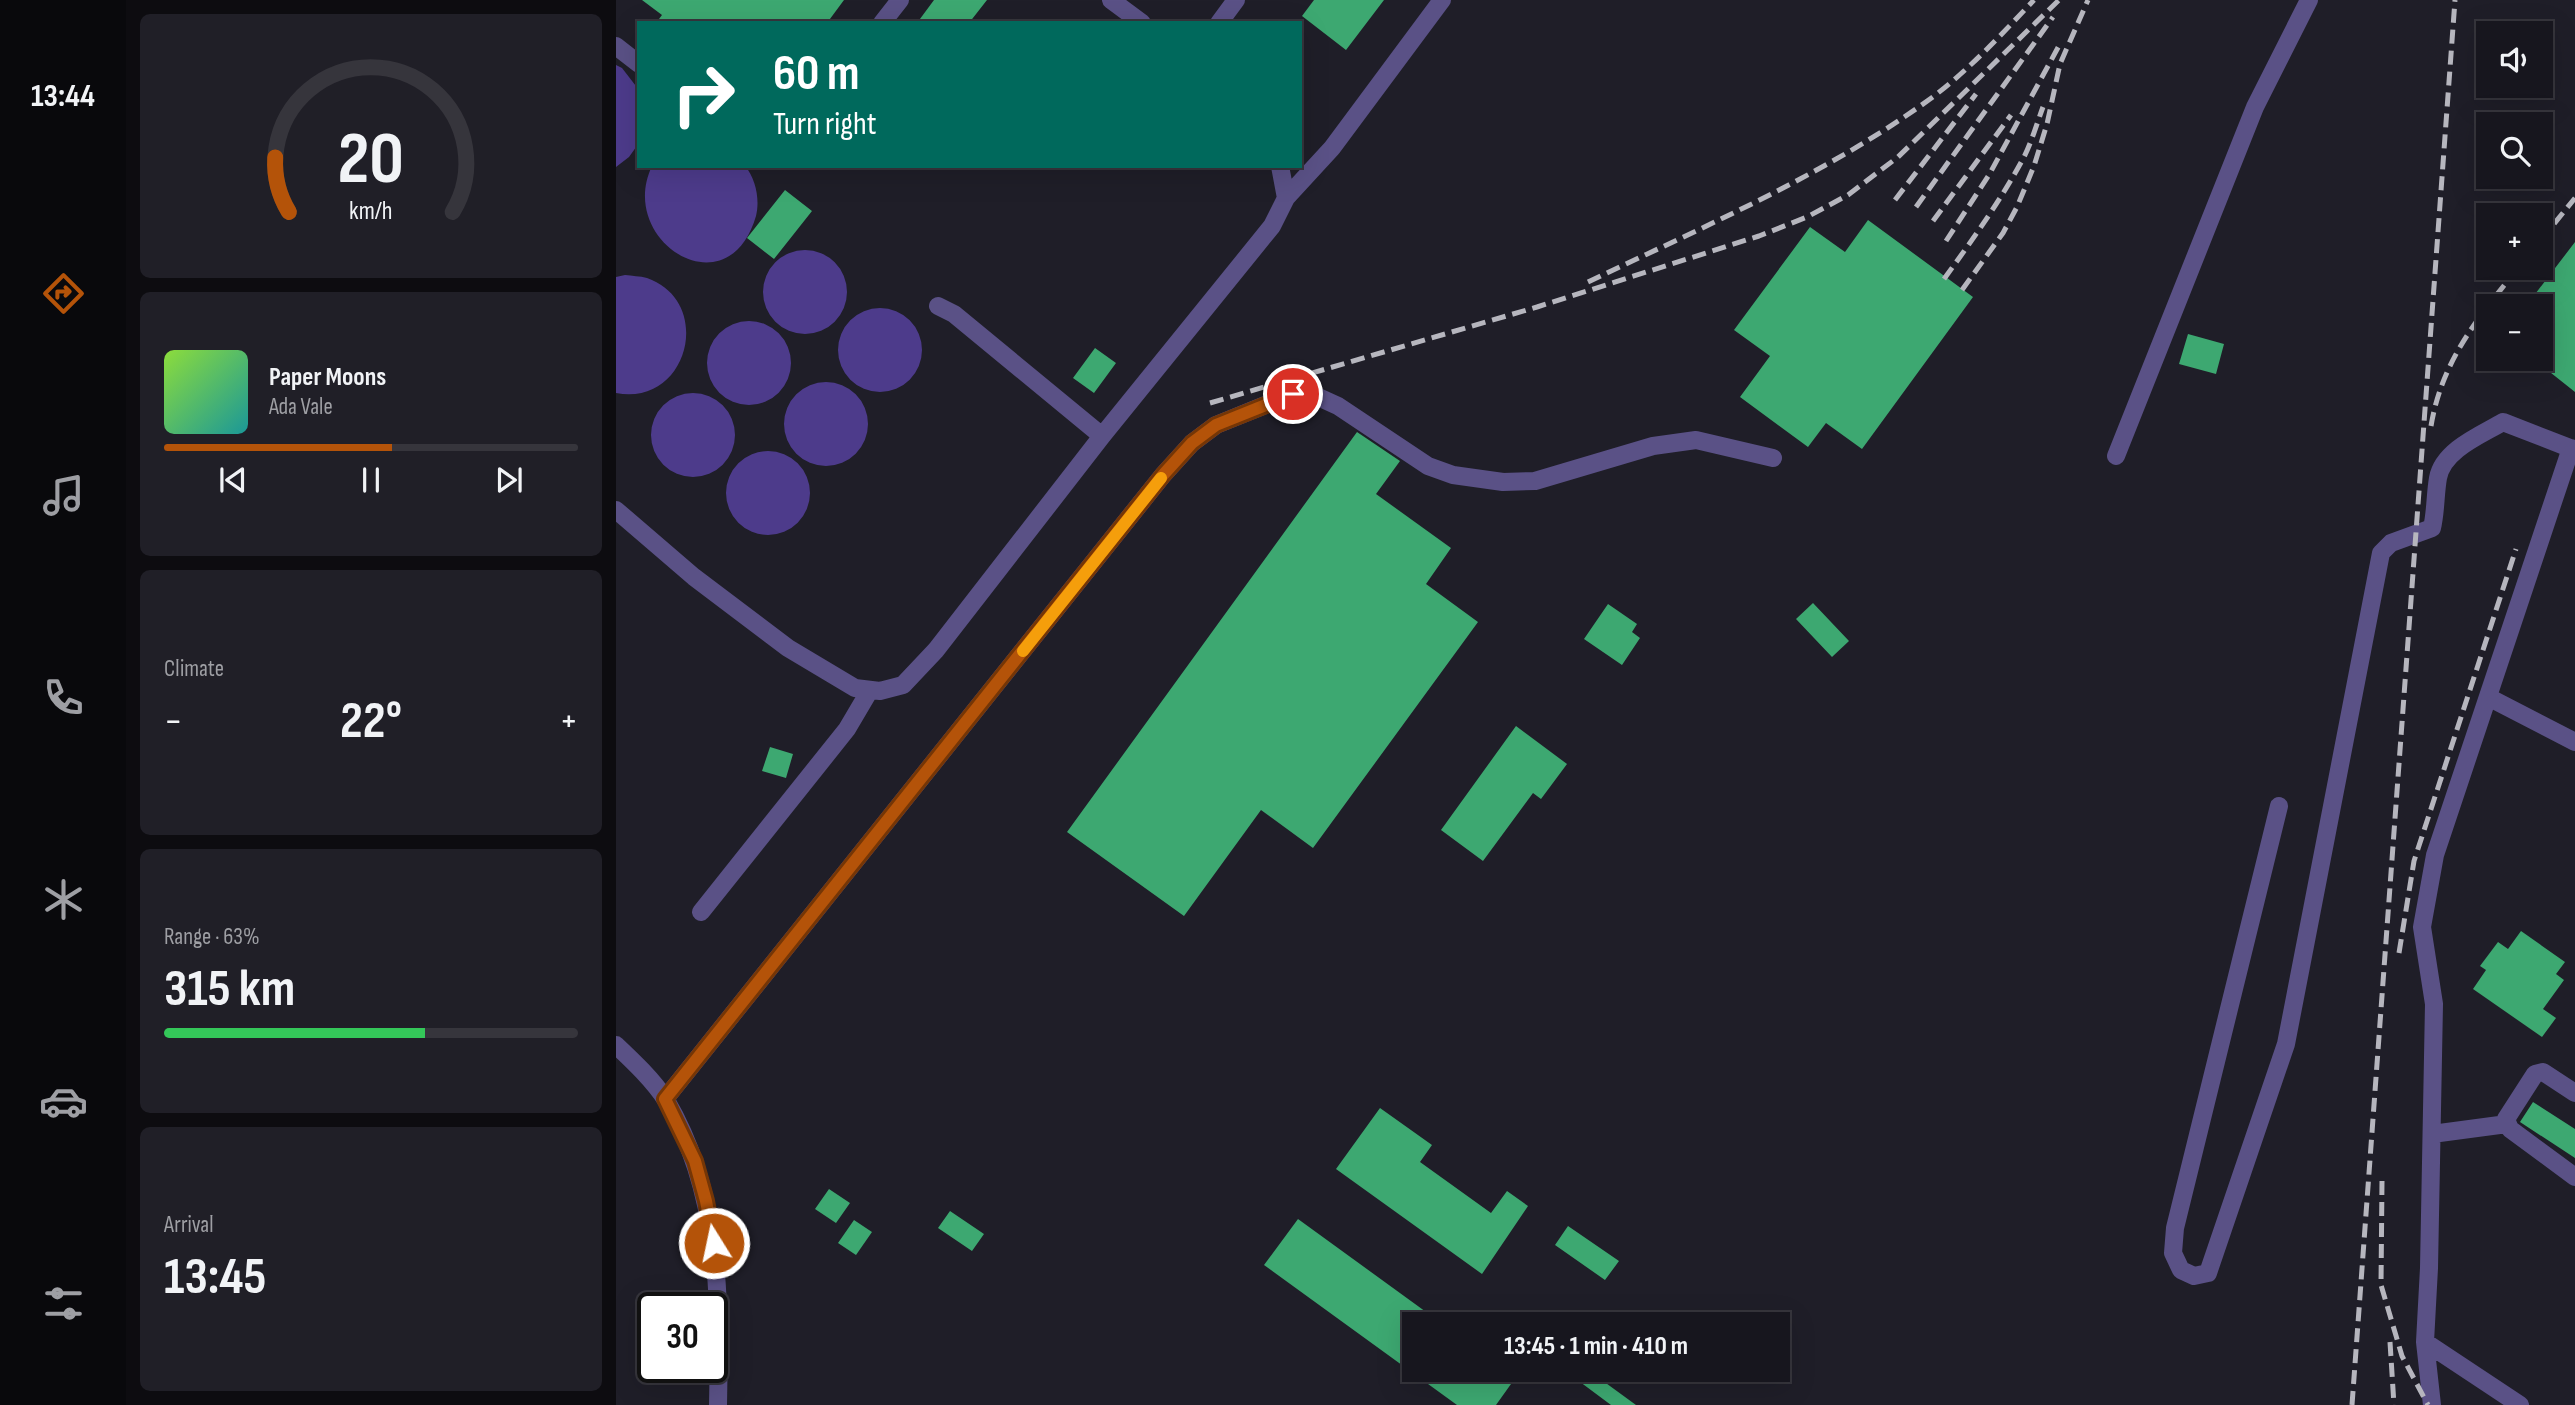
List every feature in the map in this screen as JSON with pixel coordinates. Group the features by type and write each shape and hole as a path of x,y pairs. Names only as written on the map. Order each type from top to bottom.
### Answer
{"street":[{"path":"884,21 900,0"},
{"path":"1111,0 1139,21"},
{"path":"1220,21 1236,0"},
{"path":"616,510 694,576 788,648 856,688 880,691 903,685 919,670 1021,544 1102,436 1272,226 1286,198 1332,148 1442,0"},
{"path":"2116,456 2255,107 2308,0"},
{"path":"616,46 637,62"},
{"path":"1280,168 1286,198"},
{"path":"938,306 954,313 1102,436"},
{"path":"665,1099 1163,475 1192,443 1216,425 1293,394 1316,396 1338,405 1428,466 1453,475 1503,482 1535,481 1653,446 1696,440 1773,458"},
{"path":"2279,806 2175,1228 2173,1253 2181,1270 2194,1276 2208,1273 2286,1044 2381,553 2391,543 2432,527 2438,475 2445,462 2460,447 2503,422 2573,449 2435,855 2422,927 2434,1004 2425,1342 2432,1405"},
{"path":"701,912 847,729 870,690"},
{"path":"2488,697 2575,742"},
{"path":"616,1045 665,1099 695,1161 714,1243 719,1310 718,1405"},
{"path":"2575,1093 2543,1072 2535,1074 2506,1119 2510,1129 2575,1177"},
{"path":"2432,1134 2507,1124"},
{"path":"2425,1342 2520,1405"}],"shaded area":[{"path":"616,65 622,68 637,87 637,146 629,157 616,167"},
{"path":"652,168 747,168 754,183 758,203 756,216 742,244 723,259 701,262 680,255 662,240 649,219 645,194"},
{"path":"805,250 821,253 835,262 844,276 847,292 844,308 835,322 821,331 805,334 789,331 775,322 766,308 763,292 766,276 775,262 789,253"},
{"path":"625,275 647,278 668,290 681,308 686,329 684,350 675,369 661,384 641,393 616,393 616,277"},
{"path":"880,308 896,311 910,320 919,334 922,350 919,366 910,380 896,389 880,392 864,389 850,380 841,366 838,350 841,334 850,320 864,311"},
{"path":"749,321 765,324 779,333 788,347 791,363 788,379 779,393 765,402 749,405 733,402 719,393 710,379 707,363 710,347 719,333 733,324"},
{"path":"826,382 842,385 856,394 865,408 868,424 865,440 856,454 842,463 826,466 810,463 796,454 787,440 784,424 787,408 796,394 810,385"},
{"path":"693,393 709,396 723,405 732,419 735,435 732,451 723,465 709,474 693,477 677,474 663,465 654,451 651,435 654,419 663,405 677,396"},
{"path":"768,451 784,454 798,463 807,477 810,493 807,509 798,523 784,532 768,535 752,532 738,523 729,509 726,493 729,477 738,463 752,454"}],"building":[{"path":"642,0 844,0 828,21 658,21 662,15"},
{"path":"934,0 987,0 971,21 918,21"},
{"path":"1314,0 1384,0 1346,50 1302,16"},
{"path":"785,190 812,211 774,259 747,238"},
{"path":"1868,220 1973,297 1862,449 1826,423 1808,447 1740,397 1770,356 1734,330 1810,227 1845,252"},
{"path":"2575,242 2575,392 2549,371 2553,371 2553,294 2535,294 2546,280 2553,280 2553,271"},
{"path":"2188,334 2224,344 2216,374 2179,364"},
{"path":"1095,348 1116,363 1094,393 1073,378"},
{"path":"1357,432 1400,461 1376,494 1451,548 1426,584 1478,622 1313,848 1261,810 1184,916 1067,832"},
{"path":"1813,603 1849,641 1832,657 1796,619"},
{"path":"1608,604 1637,624 1632,632 1640,638 1622,665 1584,639"},
{"path":"1516,726 1567,764 1541,799 1533,793 1483,861 1441,830"},
{"path":"770,747 793,754 786,778 762,771"},
{"path":"2521,931 2565,962 2556,974 2564,980 2543,1009 2556,1018 2542,1037 2473,989 2486,970 2480,966 2498,942 2508,949"},
{"path":"2533,1102 2575,1129 2575,1158 2520,1122"},
{"path":"1380,1108 1432,1145 1420,1162 1491,1213 1507,1191 1528,1206 1482,1274 1336,1169"},
{"path":"829,1189 850,1203 836,1223 815,1209"},
{"path":"950,1211 984,1234 972,1251 938,1228"},
{"path":"1298,1219 1426,1312 1402,1312 1402,1365 1264,1265"},
{"path":"854,1220 872,1232 856,1255 838,1243"},
{"path":"1568,1226 1619,1261 1605,1280 1555,1245"},
{"path":"1425,1382 1512,1382 1496,1405 1457,1405"},
{"path":"1580,1382 1604,1382 1636,1405 1611,1405"}],"railway":[{"path":"1588,282 1720,220 1849,152 1930,99 1958,77 2034,0"},
{"path":"1210,403 1537,307 1759,236 1807,217 1848,195 1898,157 2059,0"},
{"path":"1962,290 2003,233 2017,207 2047,124 2060,64 2088,0"},
{"path":"2352,1405 2455,0"},
{"path":"1916,207 2053,17"},
{"path":"1946,241 1989,175 2061,42"},
{"path":"1895,200 1976,94"},
{"path":"1944,279 2015,173 2030,145 2043,107"},
{"path":"1933,221 2011,115"},
{"path":"2553,225 2575,198"},
{"path":"2431,426 2436,402 2453,360 2489,304 2508,280"},
{"path":"2399,953 2414,861 2516,549"},
{"path":"2382,1181 2381,1285 2402,1356 2428,1405"},
{"path":"2390,1342 2394,1405"}],"slow traffic":[{"path":"1023,651 1161,478"}],"route":[{"path":"714,1243 695,1161 665,1099 1163,475 1192,443 1216,425 1293,394"}]}
